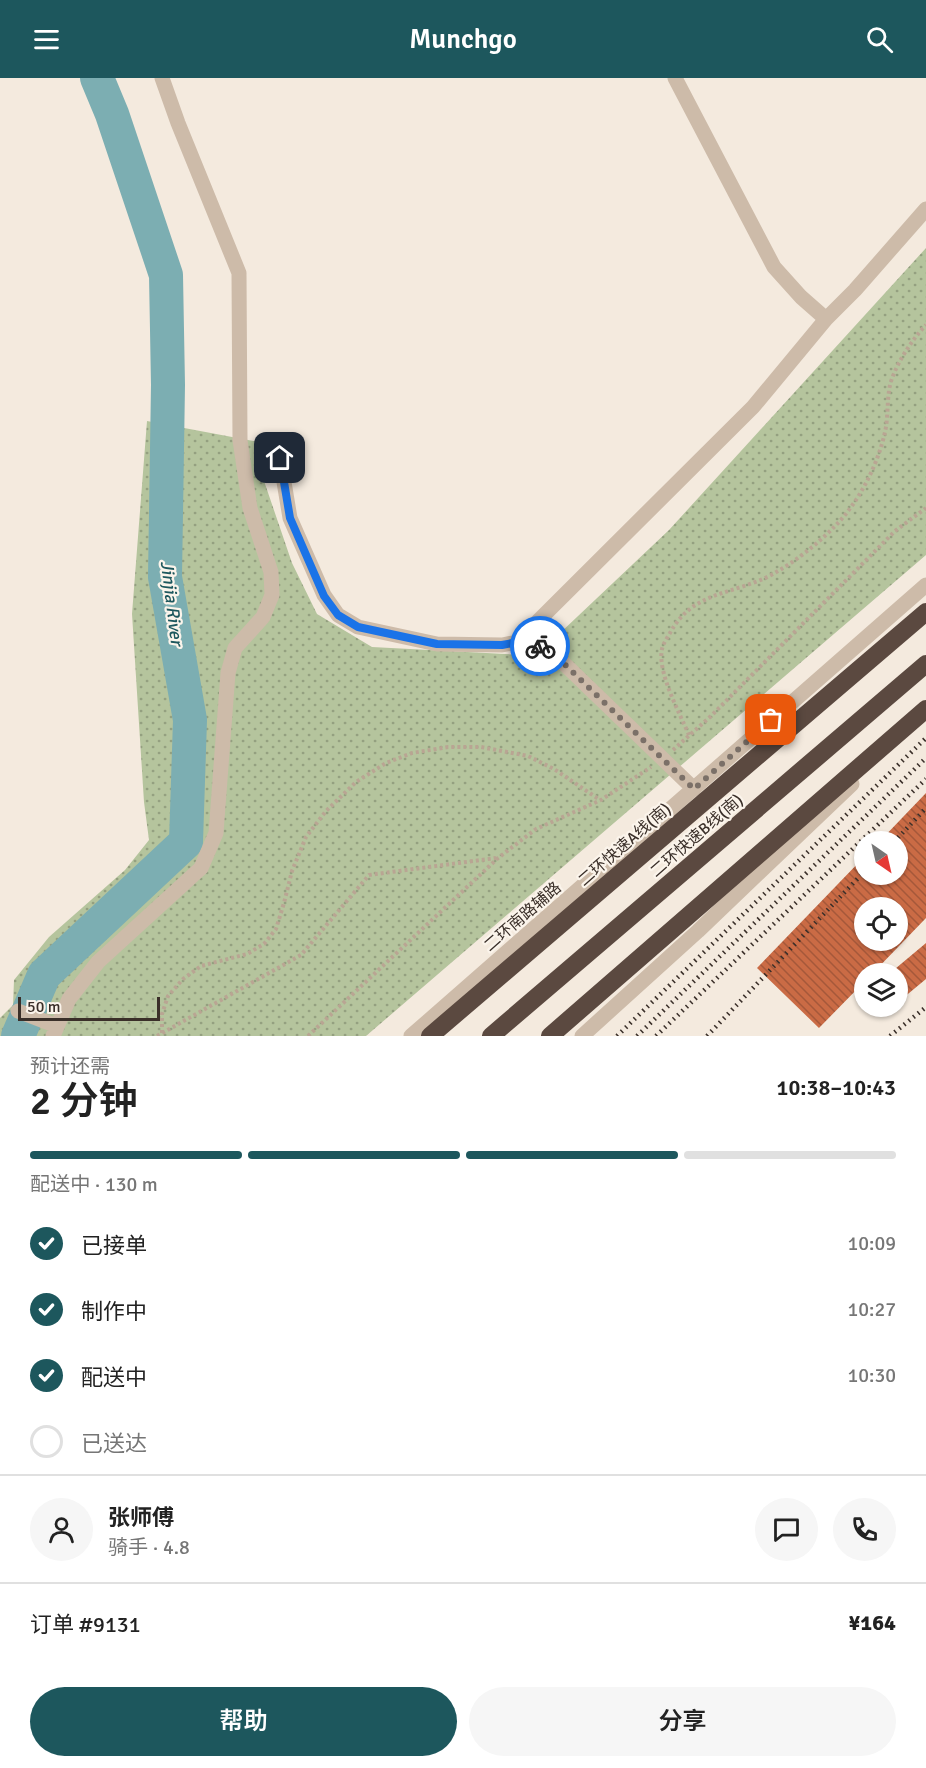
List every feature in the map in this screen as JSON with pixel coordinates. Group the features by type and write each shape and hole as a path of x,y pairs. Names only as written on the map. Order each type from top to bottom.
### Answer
{"highway":[{"name":"二环快速A线(南)","path":"430,1036 926,612"},
{"name":"二环快速B线(南)","path":"491,1036 926,664"},
{"path":"556,1031 926,710"}],"street":[{"path":"18,1011 55,1031 69,999 98,962 201,868 216,833 228,673 235,648 263,617 272,595 271,572 250,508 240,440 238,273 162,78"},
{"path":"675,78 774,267 801,297 826,319"},
{"path":"528,640 534,625 753,407 826,319 926,209"},
{"path":"280,458 290,518 324,596 338,615 358,627 437,644 502,645 528,640 552,652 694,789"},
{"name":"二环南路辅路","path":"411,1036 926,585"},
{"path":"582,1036 779,854 926,710"}],"path":[{"path":"689,736 663,670 662,649 674,625 692,606 712,595 740,588 772,574 805,553 837,524 858,498 874,463 885,432 889,388 901,359 926,325"},
{"path":"308,1036 498,858 536,829 601,800 664,759 711,716 895,531 926,508"},
{"path":"162,1033 162,1014 168,996 183,979 201,966 247,954 264,944 276,929 291,871 306,837 326,811 356,782 386,763 412,753 448,747 482,747 528,756 554,769 601,800"},
{"path":"157,1036 301,955 369,875 498,858"}],"green space":[{"path":"926,248 926,555 366,1036 0,1036 0,1018 13,1005 14,980 49,937 125,870 149,840 144,802 132,614 147,421 259,442 263,478 292,563 317,614 372,647 524,655 559,634 669,530"}],"building":[{"path":"926,793 926,918 908,937 908,897 854,897 854,951 894,951 883,963 854,963 854,992 819,1028 757,968 854,867 854,885 908,885 908,831 890,831"},
{"path":"926,943 926,979 908,994 908,963 902,963"}],"waterway":[{"name":"Jinjia River","path":"18,1036 44,975 186,842 190,720 165,577 168,385 166,275 112,114 97,78"}],"railway":[{"path":"617,1036 926,738"},
{"path":"637,1036 926,758"},
{"path":"656,1036 926,779"},
{"path":"904,831 926,808"},
{"path":"707,1036 854,882"},
{"path":"890,1036 926,1007"}],"way so far":[{"path":"540,646 552,652 694,789 771,720"}],"route":[{"path":"280,458 290,518 324,596 338,615 358,627 437,644 502,645 528,640 540,646"}]}
